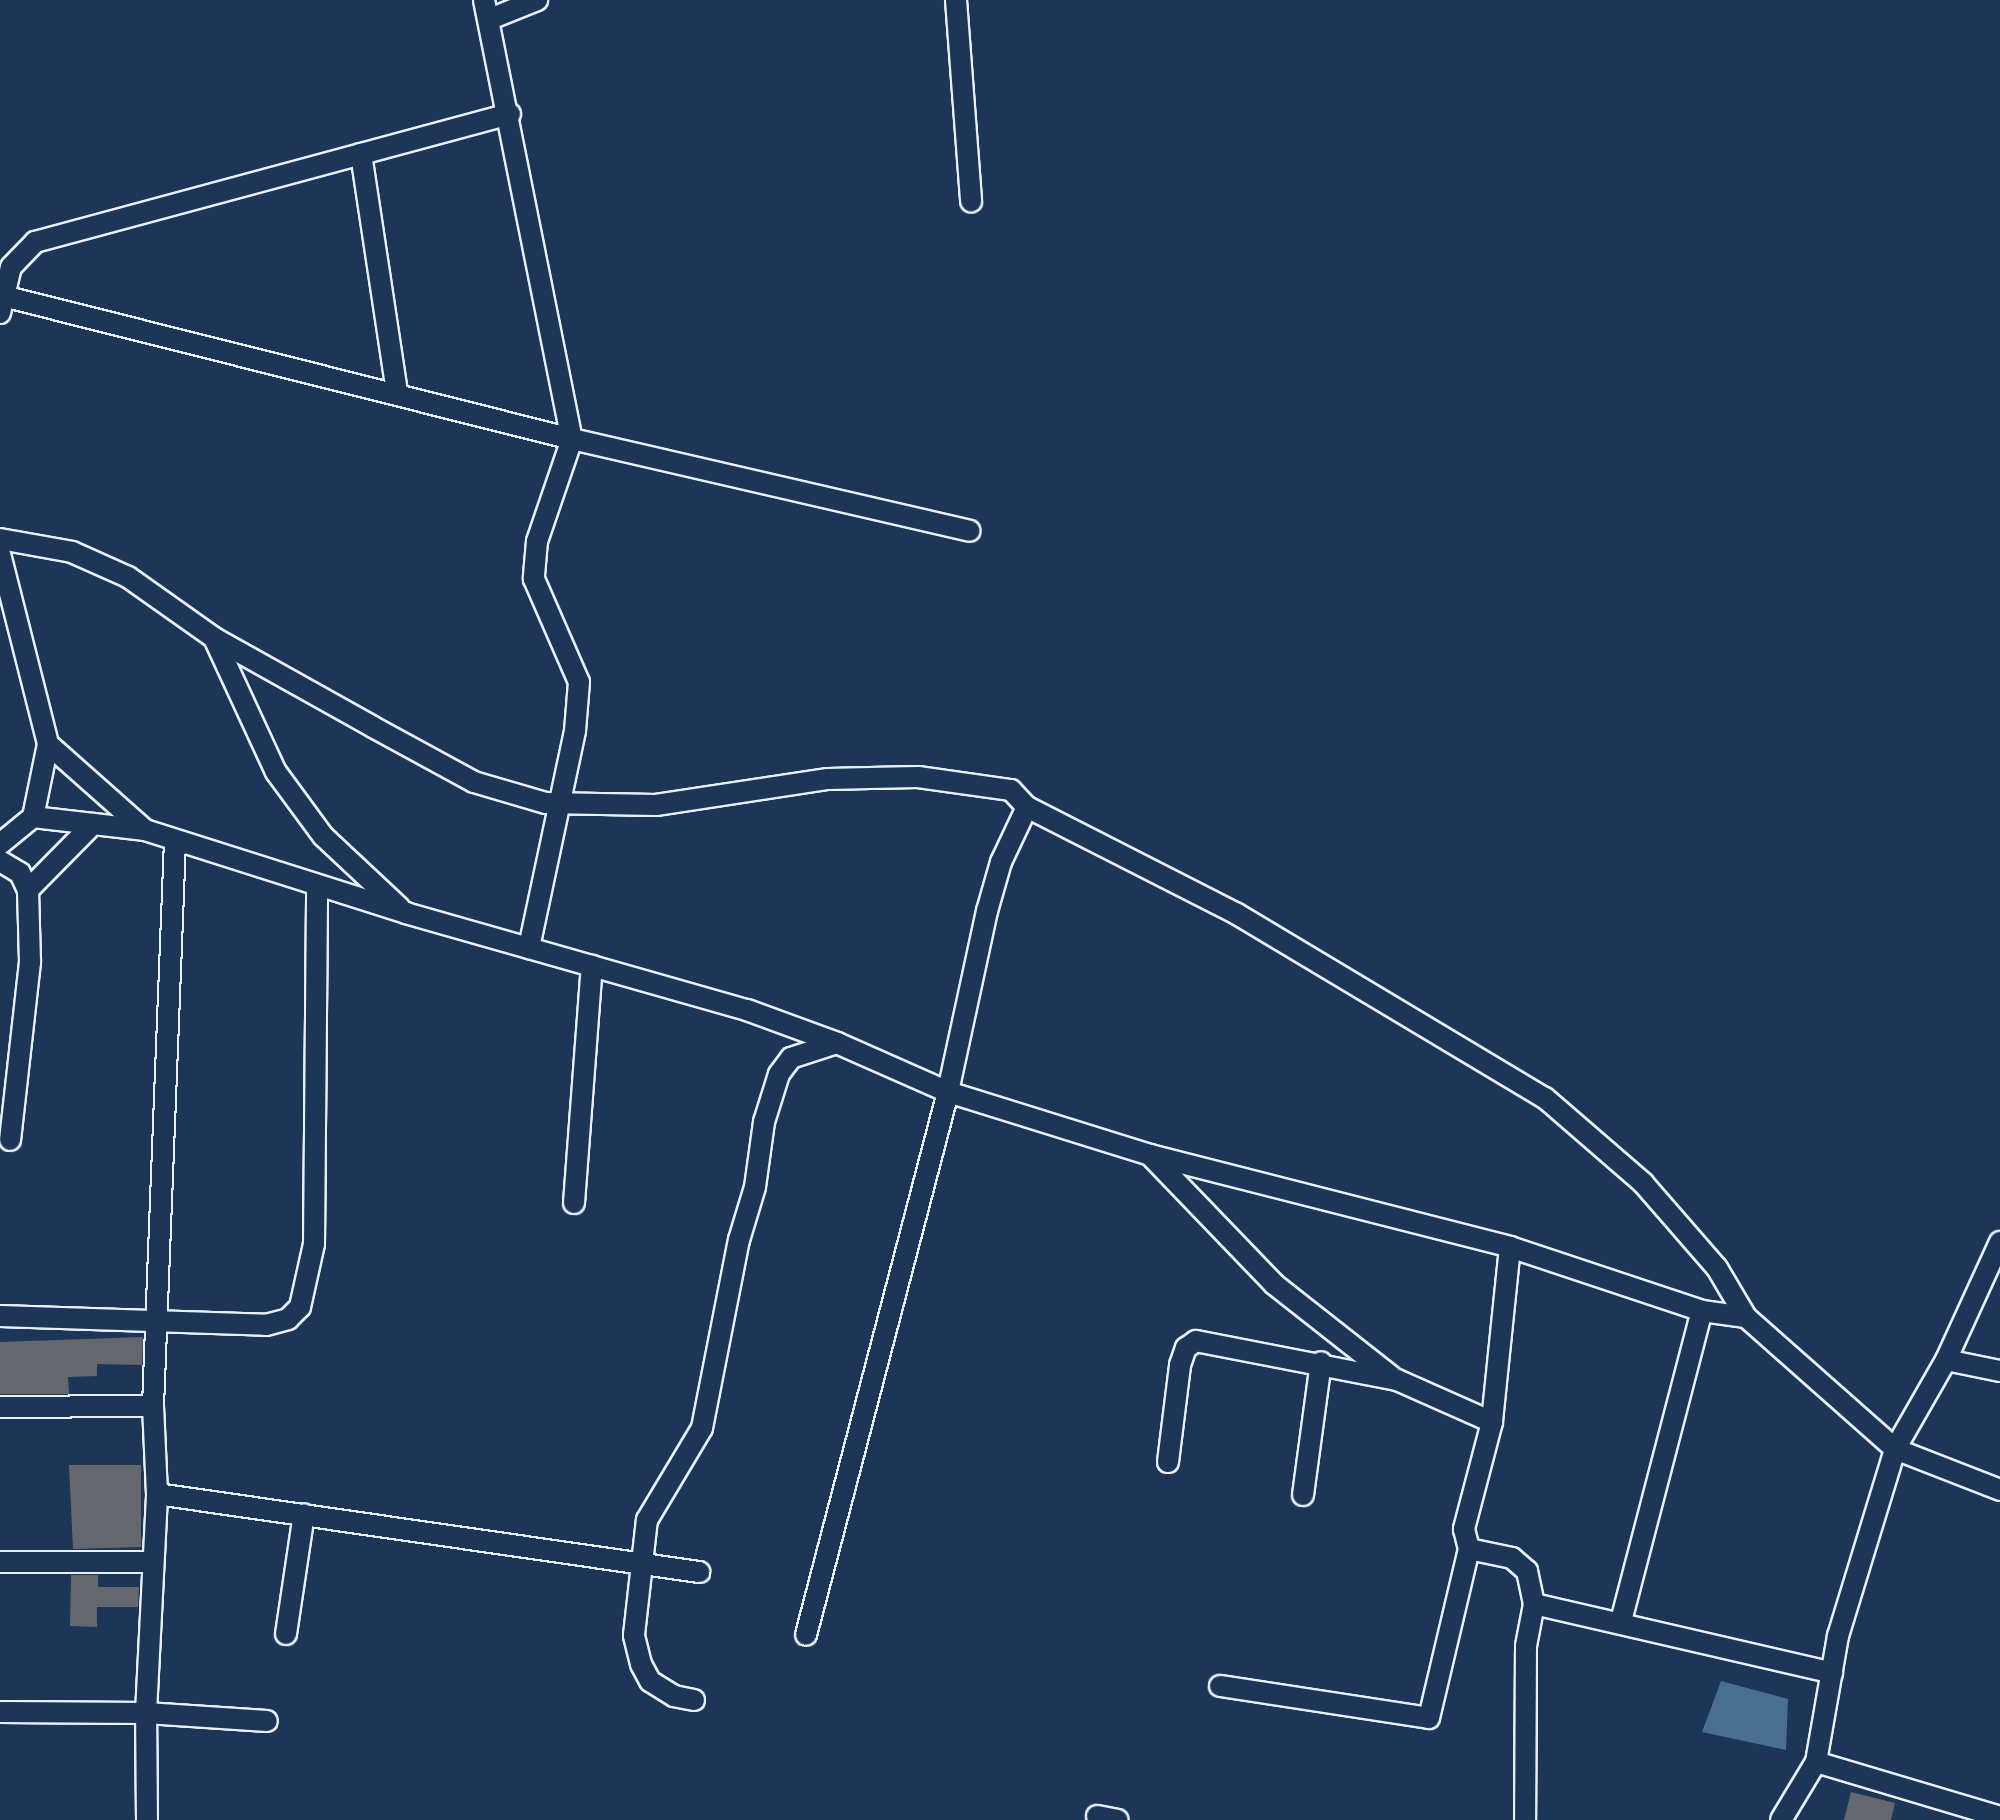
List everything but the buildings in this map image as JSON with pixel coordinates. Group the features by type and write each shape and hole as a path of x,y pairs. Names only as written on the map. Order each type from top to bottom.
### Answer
{"street":[{"path":"529,948 559,803 579,682 539,598 534,561 572,439 487,10 537,0"},
{"path":"956,0 971,201"},
{"path":"510,114 35,242 11,267 3,305 397,393 572,439 969,531"},
{"path":"361,154 397,393"},
{"path":"0,539 72,552 128,577 214,638 474,782 559,803 656,805 828,779 918,777 1011,790 1027,807 1237,914 1545,1098 1643,1183 1717,1268 1746,1317 1895,1449 2000,1490"},
{"path":"0,554 48,744 33,817 0,844"},
{"path":"214,638 276,772 323,836 406,913"},
{"path":"48,744 145,830"},
{"path":"806,1635 948,1092 987,911 1001,862 1027,807"},
{"path":"33,817 145,830 317,886 592,966 837,1043 948,1092 1150,1155 1510,1247 1702,1311 1746,1317"},
{"path":"28,890 93,824"},
{"path":"147,1820 146,1713 151,1562 157,1494 153,1406 175,842"},
{"path":"0,861 20,873 28,890 30,962 10,1140"},
{"path":"0,1316 266,1325 288,1319 300,1307 314,1244 317,886"},
{"path":"574,1203 592,966"},
{"path":"694,1700 674,1696 650,1681 641,1664 634,1635 647,1520 659,1494 702,1428 764,1122 779,1074 791,1058 837,1043"},
{"path":"1150,1155 1274,1284 1397,1380"},
{"path":"1781,1820 1816,1762 1832,1673 1895,1449 1946,1360 2000,1242"},
{"path":"1220,1686 1429,1718 1469,1549 1466,1508 1492,1422 1510,1247"},
{"path":"1621,1621 1702,1311"},
{"path":"1168,1462 1180,1365 1186,1348 1196,1341 1321,1362 1397,1380 1492,1422"},
{"path":"1946,1360 2000,1371"},
{"path":"1303,1495 1321,1362"},
{"path":"0,1407 153,1406"},
{"path":"157,1494 699,1572"},
{"path":"286,1634 304,1514"},
{"path":"1469,1549 1512,1558 1527,1571 1534,1604 1526,1646 1525,1820"},
{"path":"0,1562 151,1562"},
{"path":"1534,1604 1621,1621 1832,1673"},
{"path":"0,1712 146,1713 267,1721"},
{"path":"1816,1762 2000,1817"},
{"path":"1097,1816 1118,1820"}],"water":[{"path":"1721,1681 1788,1699 1786,1750 1702,1732"}]}
